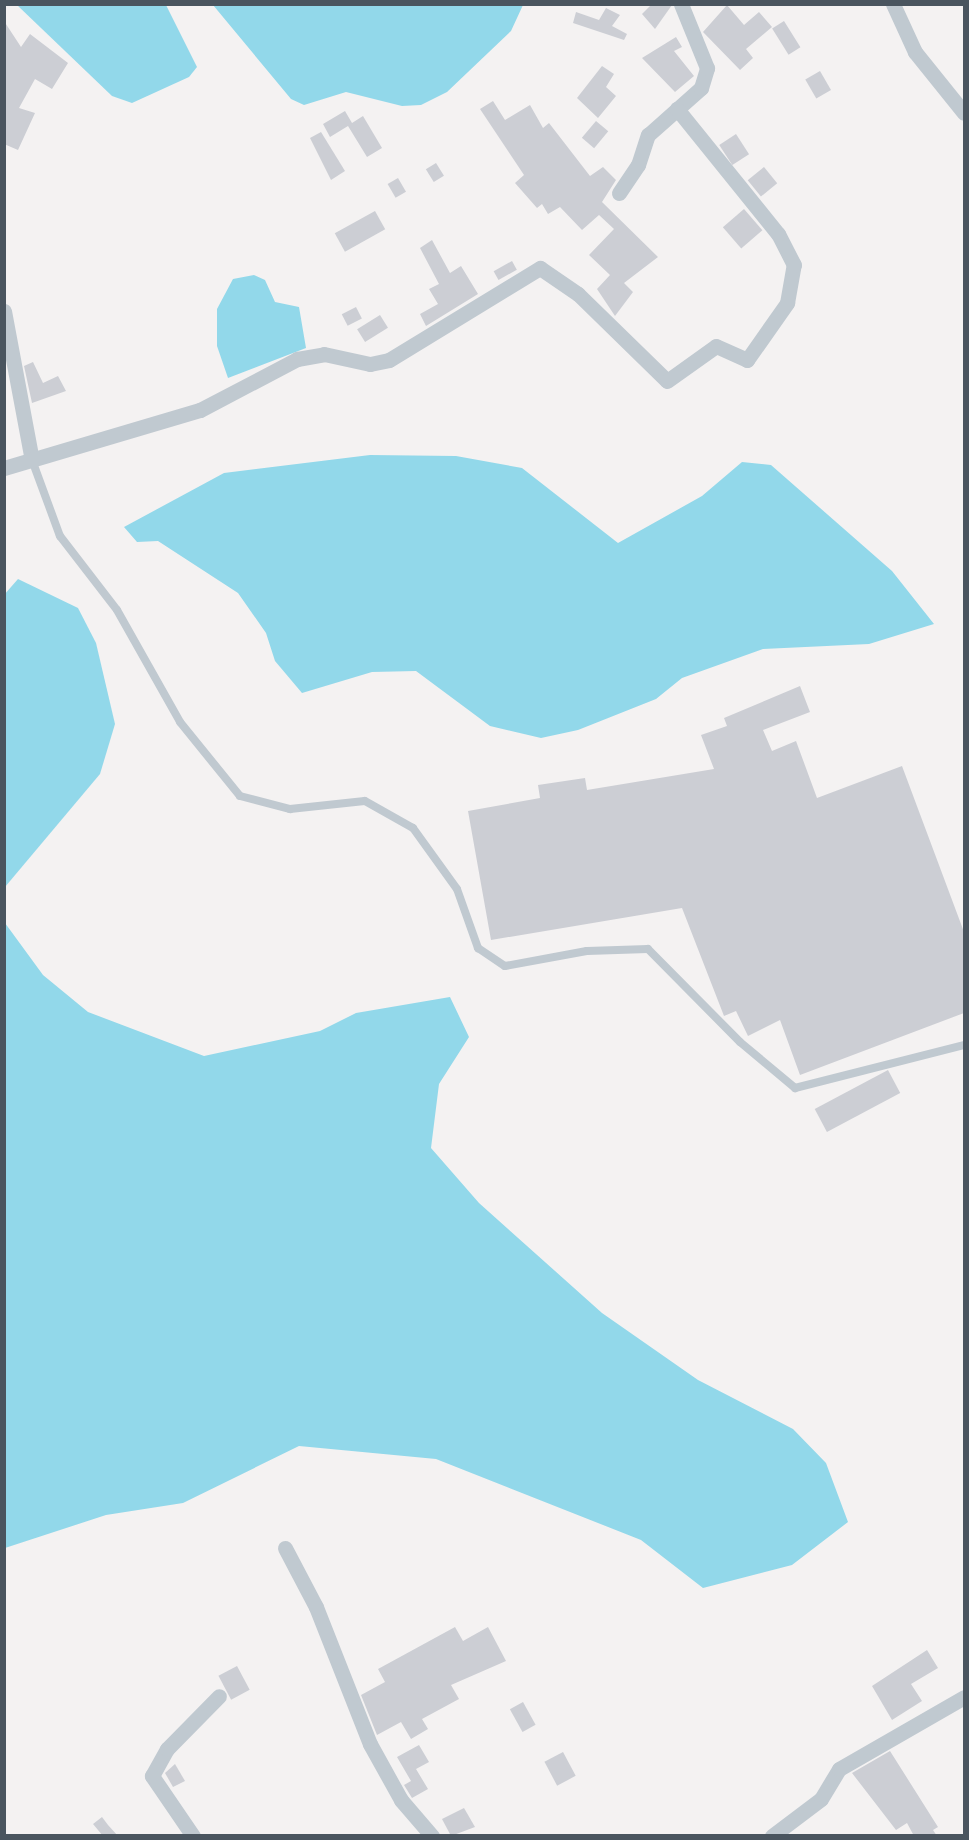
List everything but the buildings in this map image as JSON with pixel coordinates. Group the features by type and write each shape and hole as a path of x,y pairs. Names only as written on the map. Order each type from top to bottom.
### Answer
{"street":[{"path":"619,193 638,165 648,135 701,88 707,68 681,4"},
{"path":"893,4 915,52 945,95 964,113"},
{"path":"4,468 200,410 297,359 324,354 370,364 389,360 540,268 578,294 667,381 716,346 747,360 787,303 794,265 778,234 677,109"},
{"path":"4,311 32,460"},
{"path":"285,1548 316,1608 370,1744 401,1800 432,1836"},
{"path":"193,1836 152,1776 167,1749 219,1696"},
{"path":"772,1836 820,1799 839,1769 964,1697"}],"lane":[{"path":"32,460 60,536 117,610 180,722 240,796 290,809 365,801 413,828 457,889 478,948 505,966 587,951 648,949 740,1042 795,1088 964,1045"}],"water":[{"path":"17,5 166,5 197,67 189,77 132,103 112,96"},
{"path":"213,5 523,5 511,31 447,92 421,105 402,106 346,92 304,105 291,99"},
{"path":"254,275 265,280 275,302 299,307 306,348 228,378 217,346 217,309 233,279"},
{"path":"370,455 456,456 522,468 618,543 702,496 742,462 771,465 892,571 934,624 869,644 763,649 682,678 656,699 578,730 541,738 490,726 416,671 372,672 302,693 275,661 266,633 238,593 158,541 137,542 124,527 224,473"},
{"path":"18,579 78,608 96,643 115,724 100,774 5,887 4,595"},
{"path":"5,923 43,975 88,1012 204,1056 320,1031 356,1013 450,997 469,1037 439,1084 431,1148 479,1203 602,1313 698,1380 793,1429 826,1463 848,1522 792,1565 703,1588 641,1540 436,1459 299,1446 183,1503 106,1515 5,1548"}]}
